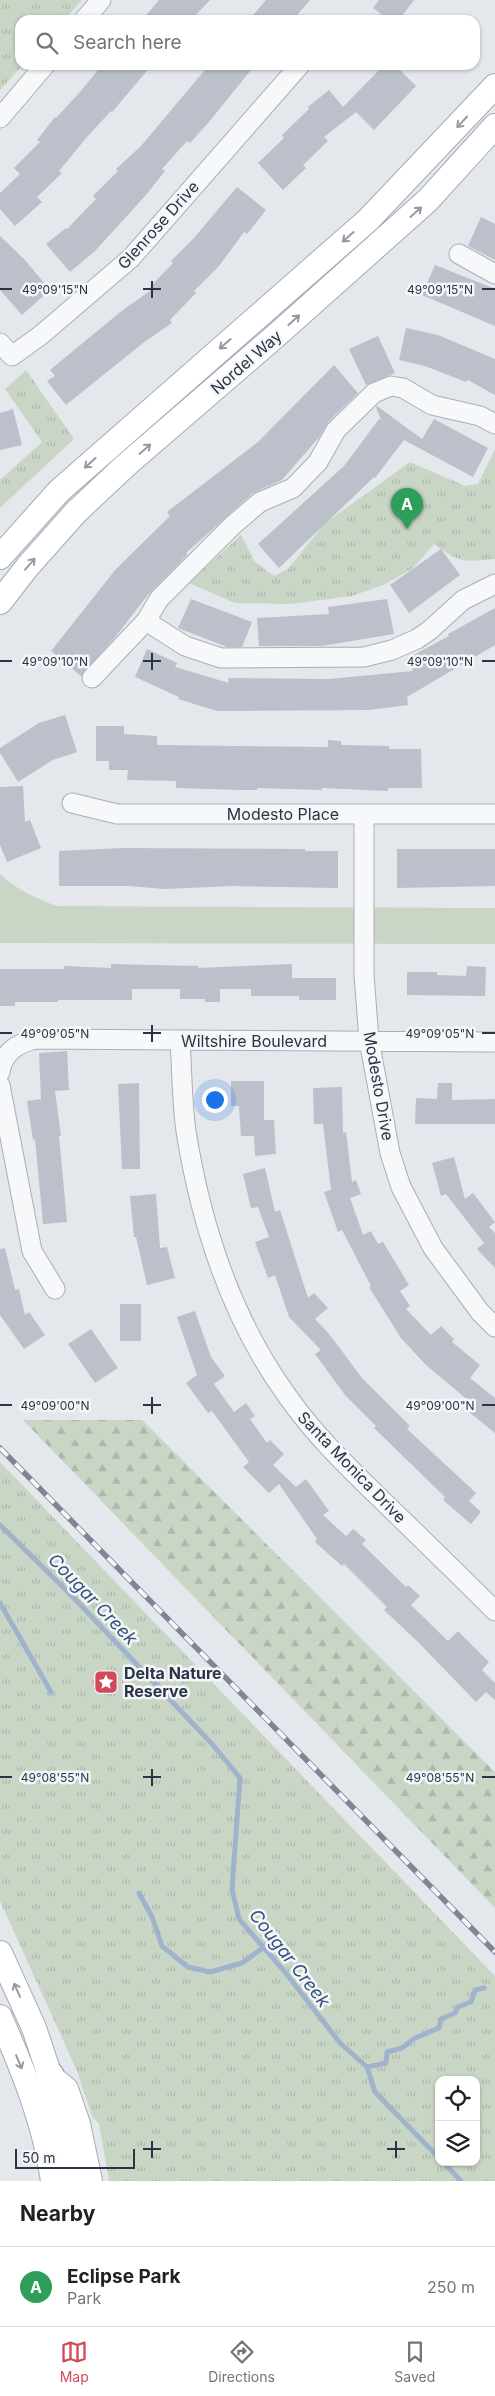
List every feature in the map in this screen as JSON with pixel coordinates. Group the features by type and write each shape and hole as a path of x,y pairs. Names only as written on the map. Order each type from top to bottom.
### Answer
{"highway":[{"path":"50,2076 68,2137 76,2181"}],"main road":[{"name":"Nordel Way","path":"0,557 59,491 368,220 495,86"},
{"name":"Nordel Way","path":"0,602 28,566 76,512 125,466 428,200 495,126"},
{"path":"0,1953 34,2028 50,2076 66,2089 78,2124 90,2181"},
{"path":"0,2017 35,2103 48,2151 53,2181"}],"street":[{"path":"88,15 101,0"},
{"path":"0,118 41,70"},
{"name":"Glenrose Drive","path":"0,343 12,356 41,335 131,258 296,70"},
{"path":"459,254 495,274"},
{"path":"92,678 146,621 159,599 189,566 260,502 294,488 318,462 336,430 374,393 391,386 404,388 432,405 480,416 495,424"},
{"path":"146,621 185,646 221,658 364,657 392,650 417,639 430,630 463,600 495,584"},
{"name":"Modesto Place","path":"72,803 117,814 495,814"},
{"name":"Modesto Drive","path":"364,814 364,976 369,1040 390,1153 401,1186 442,1261 480,1312 495,1327"},
{"name":"Wiltshire Boulevard","path":"0,1072 6,1055 13,1048 21,1043 35,1040 495,1042"},
{"name":"Santa Monica Drive","path":"180,1041 186,1129 198,1193 224,1277 264,1363 314,1431 495,1611"},
{"path":"0,1085 32,1251 55,1289"}],"green space":[{"path":"0,0 82,0 68,15 15,15 15,70 18,70 0,90"},
{"path":"26,370 74,439 0,508 0,480 42,442 5,389"},
{"path":"495,449 495,559 463,560 450,555 434,544 412,569 383,585 352,596 290,604 235,603 189,583 241,535 255,562 274,576 288,569 324,524 410,462 465,486 478,484"},
{"path":"0,874 19,889 56,906 495,908 495,944 0,943"},
{"path":"23,1420 142,1420 495,1772 495,1908"},
{"name":"Delta Nature Reserve","path":"0,1462 495,1976 495,2181 109,2181 99,2124 92,2116 77,2071 0,1901"}],"building":[{"path":"159,0 210,0 196,15 146,15"},
{"path":"266,0 310,0 297,15 253,15"},
{"path":"379,0 414,0 403,15 382,15 373,8"},
{"path":"98,70 148,70 112,112 87,137 59,171 62,173 37,197 42,202 15,226 0,209 0,193 20,174 14,168 40,142 37,140 55,117 80,92"},
{"path":"205,70 251,70 209,122 190,143 187,141 162,169 165,171 146,195 95,251 70,272 46,244 67,229 96,199 93,196 118,171 116,169 141,146"},
{"path":"379,70 400,70 416,86 374,130 356,112 324,137 328,141 303,165 306,168 283,190 258,163 284,138 282,135 309,109 308,107 329,90 343,107"},
{"path":"237,187 266,210 247,234 244,232 219,266 194,291 196,293 170,320 172,323 143,343 66,405 47,381 55,376 50,370 124,309 153,289 150,287 173,263 171,261 193,239"},
{"path":"481,217 495,224 495,260 468,246"},
{"path":"0,236 24,259 50,290 22,315 0,290"},
{"path":"435,265 495,289 495,326 422,295"},
{"path":"406,328 438,335 495,359 495,395 468,380 466,382 425,366 399,360"},
{"path":"378,336 395,373 366,385 349,349"},
{"path":"334,365 358,393 328,422 320,436 282,480 253,493 186,553 188,554 147,596 116,636 81,676 51,651 116,569 170,516 167,512 258,442"},
{"path":"377,406 422,439 434,419 488,448 473,477 404,440 375,478 279,568 258,544 344,466 379,419 381,420"},
{"path":"13,409 22,445 0,450 0,413"},
{"path":"441,549 460,575 409,613 390,585"},
{"path":"191,599 252,622 242,647 227,647 178,628"},
{"path":"387,599 394,634 322,646 259,646 257,618 329,614 328,607"},
{"path":"495,608 495,645 407,697 408,705 369,710 217,711 178,699 179,697 135,677 147,649 177,663 175,667 229,683 228,678 329,679 413,671 406,659"},
{"path":"65,715 77,752 53,760 18,782 0,753 0,748 39,723"},
{"path":"96,726 124,726 124,734 157,736 157,745 328,747 328,740 341,741 341,745 389,746 389,749 421,749 422,788 388,788 388,791 322,788 322,790 257,788 257,790 241,790 176,788 176,781 127,780 128,770 109,770 109,761 96,761"},
{"path":"23,786 25,822 30,820 41,848 7,862 0,845 0,787"},
{"path":"122,848 305,849 305,851 338,851 338,888 232,886 164,889 130,886 59,886 59,851"},
{"path":"397,849 495,849 495,886 397,888"},
{"path":"111,964 198,966 198,968 292,964 292,978 336,978 336,1000 299,1000 299,996 251,996 251,989 220,989 220,1002 205,1002 205,999 180,999 180,989 132,989 132,1000 58,1000 58,1002 15,1002 15,1006 0,1006 0,969 64,969 64,966 111,968"},
{"path":"467,966 486,967 485,996 407,995 407,972 437,972 437,975 466,976"},
{"path":"67,1051 69,1090 55,1091 61,1136 59,1136 67,1222 43,1224 35,1139 33,1140 27,1101 41,1099 39,1053"},
{"path":"231,1081 264,1081 264,1120 274,1120 276,1154 255,1156 254,1136 241,1136 239,1106 231,1106"},
{"path":"139,1083 140,1169 122,1169 118,1084"},
{"path":"438,1083 452,1083 452,1100 495,1099 495,1124 415,1124 416,1098 437,1099"},
{"path":"342,1087 343,1133 346,1132 352,1182 356,1180 361,1194 350,1198 363,1235 371,1231 378,1244 383,1242 409,1285 400,1291 410,1306 406,1309 431,1335 441,1326 454,1339 452,1342 480,1365 470,1378 495,1398 495,1433 464,1408 469,1401 426,1365 401,1338 369,1287 371,1286 342,1230 338,1232 324,1192 331,1190 323,1124 314,1124 313,1088"},
{"path":"454,1157 465,1199 473,1193 495,1222 489,1227 495,1233 495,1268 477,1249 484,1243 446,1194 441,1196 432,1163"},
{"path":"265,1168 275,1212 280,1210 308,1298 314,1293 328,1308 315,1319 330,1335 362,1378 410,1426 407,1429 476,1493 469,1501 481,1512 471,1524 443,1500 445,1497 374,1428 376,1426 345,1395 315,1354 321,1350 289,1317 275,1275 268,1278 255,1242 269,1237 258,1207 251,1208 243,1174"},
{"path":"156,1194 160,1248 167,1247 175,1278 147,1285 136,1237 134,1237 130,1196"},
{"path":"5,1248 15,1290 19,1289 25,1315 29,1312 45,1335 24,1349 0,1315 0,1249"},
{"path":"120,1304 141,1304 141,1341 120,1341"},
{"path":"195,1311 211,1357 225,1376 214,1384 234,1412 246,1403 255,1416 250,1419 267,1443 270,1440 284,1454 273,1465 296,1487 306,1479 329,1511 323,1515 346,1536 353,1529 366,1540 362,1544 406,1587 408,1585 420,1596 411,1605 448,1641 458,1631 489,1662 482,1670 495,1683 495,1700 486,1692 476,1702 384,1610 387,1607 344,1564 342,1566 315,1542 317,1539 279,1484 269,1493 243,1467 249,1462 212,1411 208,1413 186,1383 197,1375 177,1317"},
{"path":"91,1329 118,1368 95,1383 68,1344"}],"waterway":[{"name":"Cougar Creek","path":"0,1525 74,1598 213,1745 240,1778 232,1889 239,1919 285,1972 340,2043 367,2067 375,2092 435,2154"},
{"path":"0,1603 51,1692"},
{"path":"139,1893 152,1917 162,1946 188,1967 210,1972 242,1963 264,1947"},
{"path":"367,2067 386,2063 387,2052 402,2048 415,2038 439,2028 441,2019 455,2013 458,2007 471,2002 475,1990 484,1988"},
{"name":"Cougar Creek","path":"447,2166 461,2181"}],"railway":[{"path":"0,1448 495,1952"}],"place":[{"name":"Eclipse Park","path":"407,529"},
{"name":"Delta Nature Reserve","path":"106,1682"}]}
